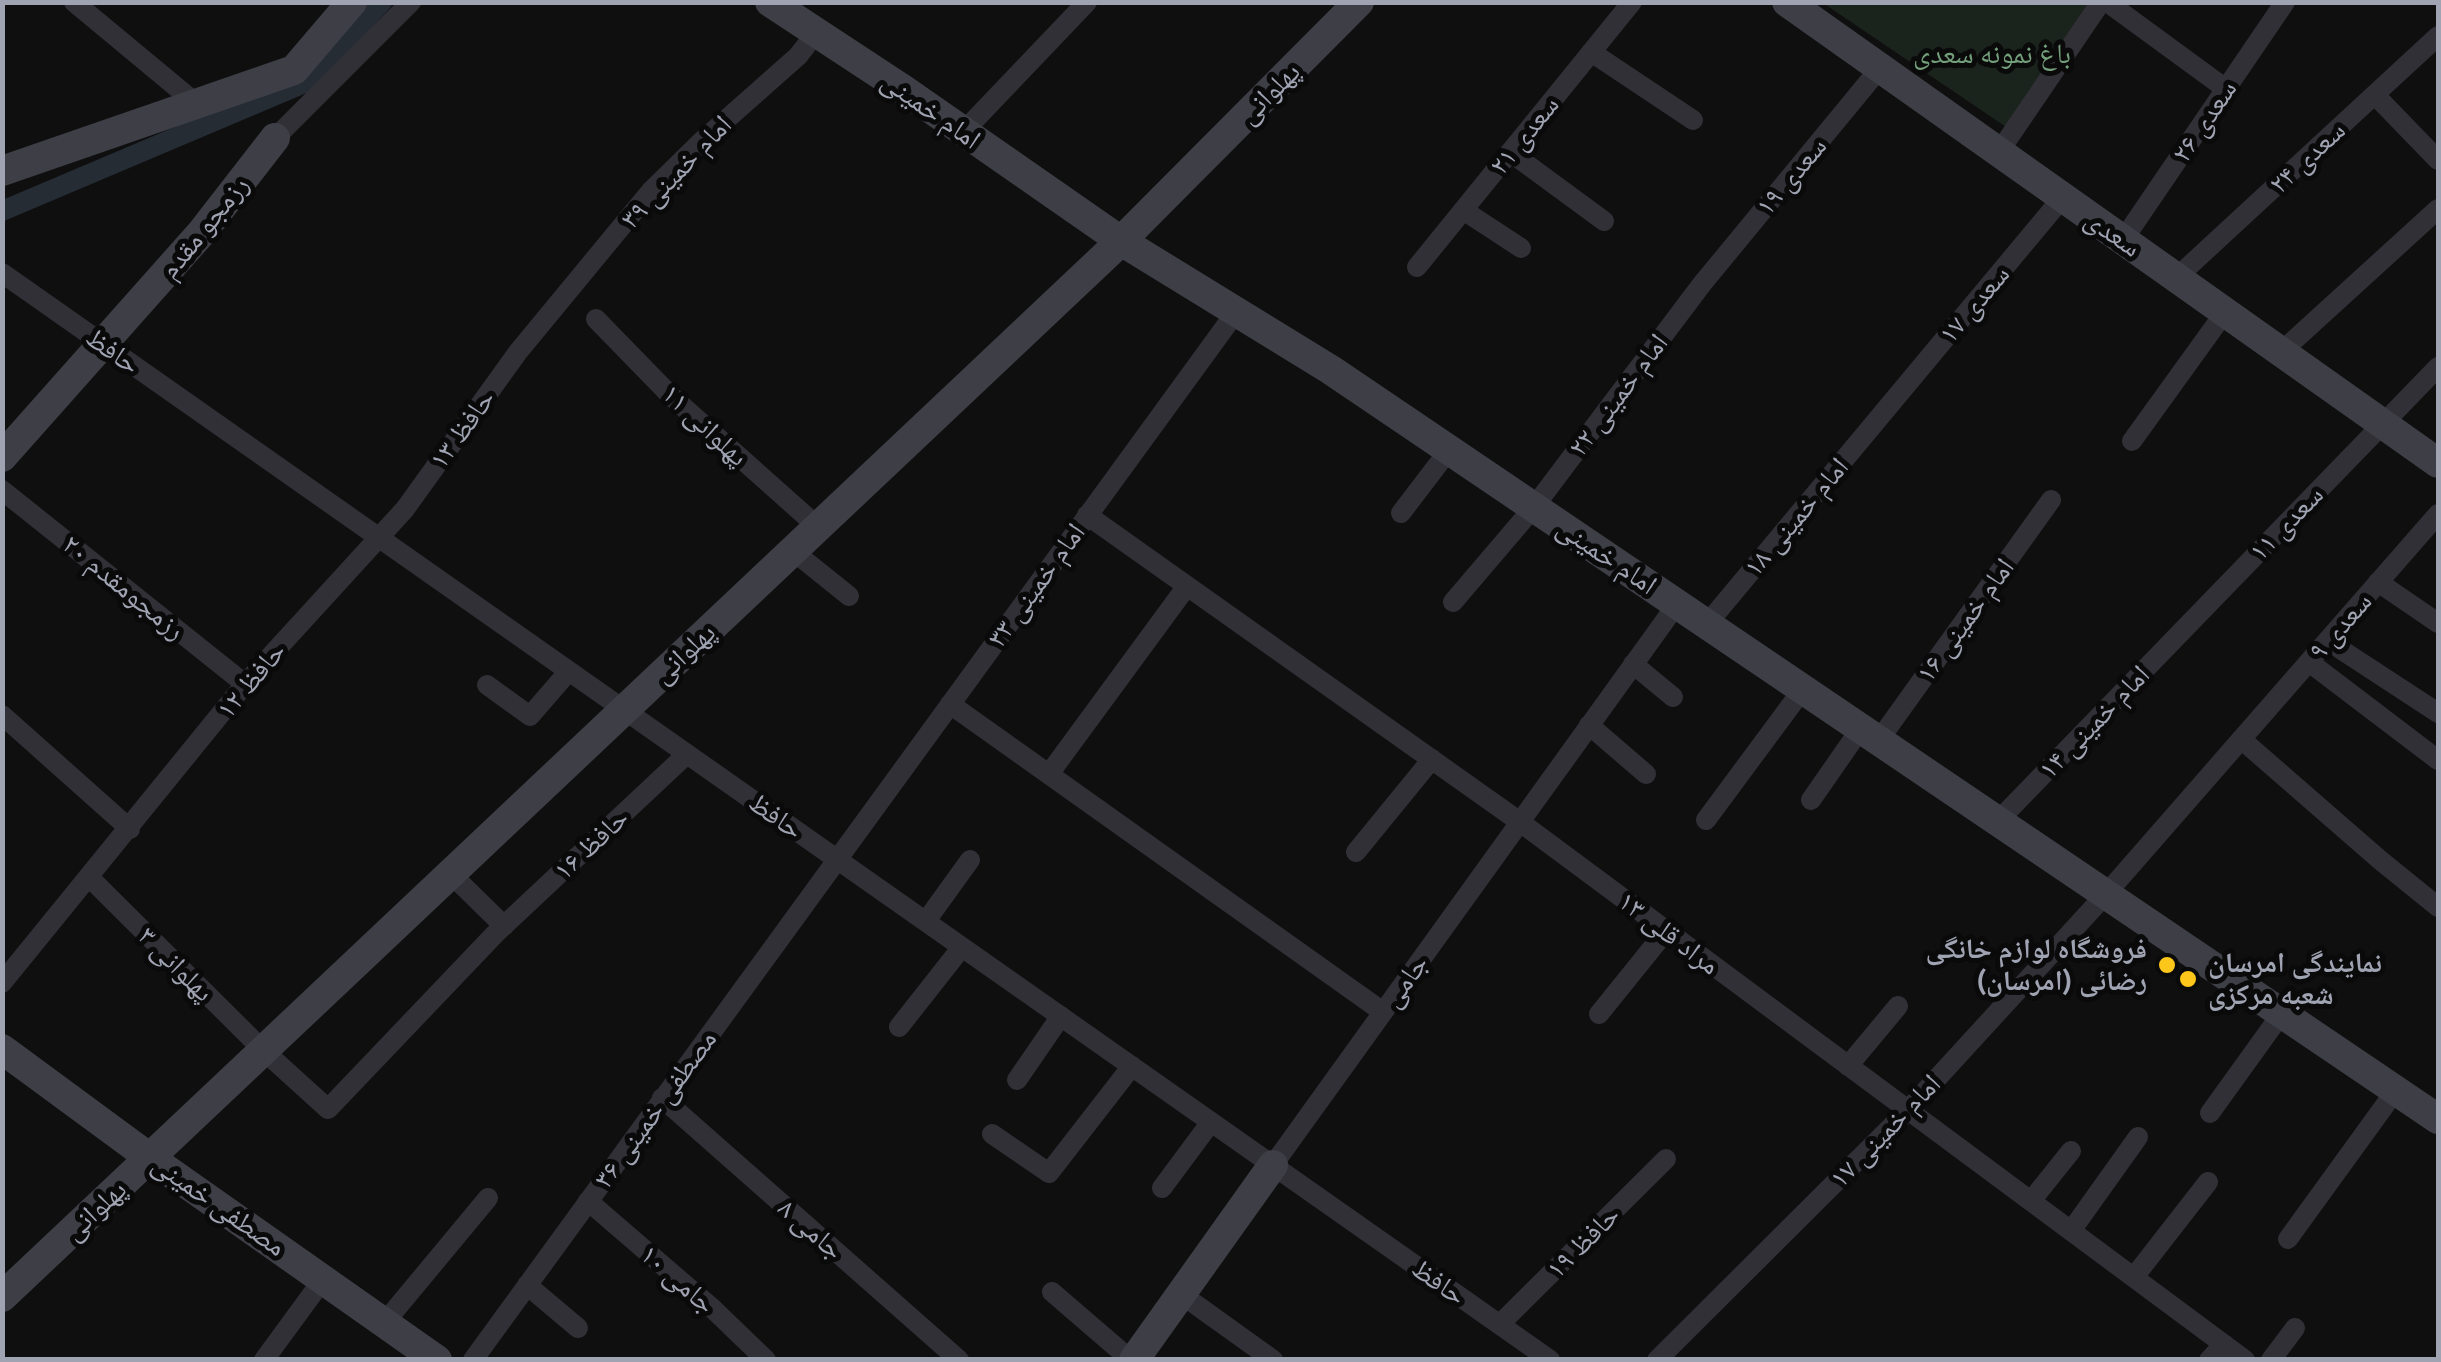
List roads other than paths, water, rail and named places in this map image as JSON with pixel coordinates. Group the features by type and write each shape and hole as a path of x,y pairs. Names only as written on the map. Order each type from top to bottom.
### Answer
{"main road":[{"name":"امام خمینی","path":"770,2 1120,241 1331,370 2438,1119"},
{"name":"پهلوانی","path":"2,1297 1120,241 1358,2"},
{"name":"سعدی","path":"1788,2 2438,464"},
{"path":"2,171 294,70 345,5"},
{"name":"رزمجو مقدم","path":"2,457 202,232 275,138"},
{"name":"مصطفی خمینی","path":"2,1049 437,1360"},
{"name":"جامی","path":"1132,1360 1273,1165"}],"street":[{"path":"74,2 198,105"},
{"name":"رزمجو مقدم","path":"275,138 411,2"},
{"path":"963,132 1088,2"},
{"name":"سعدی ۲۱","path":"1416,267 1632,2"},
{"path":"1999,152 2104,2 2226,88"},
{"name":"سعدی ۲۶","path":"2122,240 2285,2"},
{"name":"امام خمینی ۳۹","path":"544,319 650,192 702,140 798,56 816,33"},
{"name":"سعدی ۲۴","path":"2176,278 2438,36"},
{"path":"1591,52 1692,120"},
{"name":"سعدی ۱۹","path":"1702,284 1880,68"},
{"path":"2375,95 2438,160"},
{"path":"1510,152 1604,221"},
{"name":"سعدی ۱۷","path":"1885,410 2063,198"},
{"path":"2281,352 2438,208"},
{"path":"1463,210 1521,248"},
{"name":"حافظ","path":"2,273 1550,1360"},
{"name":"امام خمینی ۲۲","path":"1452,602 1534,507 1702,284"},
{"name":"امام خمینی ۳۳","path":"837,859 1236,312"},
{"path":"2132,441 2224,312"},
{"name":"حافظ ۱۳","path":"378,536 404,509 544,319"},
{"name":"پهلوانی ۱۱","path":"596,319 671,396 818,528"},
{"name":"سعدی ۱۱","path":"2190,622 2438,367"},
{"name":"امام خمینی ۱۸","path":"1707,624 1885,410"},
{"path":"1400,513 1449,450"},
{"name":"رزمجومقدم ۲۰","path":"2,490 245,684"},
{"name":"امام خمینی ۱۶","path":"1811,800 1870,734 2052,500"},
{"name":"سعدی ۹","path":"2106,894 2438,514"},
{"name":"مراد قلی ۱۳","path":"1087,515 1520,822 2072,1231 2134,1278 2216,1352 2245,1360"},
{"name":"حافظ ۱۲","path":"2,983 245,684 378,536"},
{"path":"794,550 849,596"},
{"path":"2378,582 2438,623"},
{"path":"1049,774 1186,586"},
{"name":"جامی","path":"1273,1165 1676,604"},
{"name":"امام خمینی ۱۴","path":"1998,821 2190,622"},
{"path":"2328,640 2438,712"},
{"path":"2309,662 2438,760"},
{"path":"1633,664 1673,696"},
{"path":"487,684 530,716 569,671"},
{"path":"1706,820 1804,689"},
{"path":"950,704 1383,1012"},
{"path":"2,716 130,829"},
{"path":"1589,726 1646,774"},
{"path":"2241,739 2438,907"},
{"name":"حافظ ۱۶","path":"328,1109 500,930 688,754"},
{"path":"1356,852 1432,759"},
{"name":"مصطفی خمینی ۳۶","path":"473,1360 837,859"},
{"path":"926,922 970,860"},
{"path":"450,874 500,930"},
{"name":"پهلوانی ۳","path":"89,877 328,1109"},
{"name":"امام خمینی ۱۷","path":"1657,1360 1908,1110 2106,894"},
{"path":"1598,1014 1666,931"},
{"path":"899,1027 962,947"},
{"path":"1848,1066 1898,1006"},
{"path":"2210,1114 2282,1013"},
{"path":"1017,1080 1062,1016"},
{"path":"992,1134 1049,1173 1132,1066"},
{"path":"2288,1238 2396,1090"},
{"name":"جامی ۸","path":"662,1098 959,1360"},
{"path":"1162,1188 1211,1122"},
{"path":"2072,1231 2138,1138"},
{"path":"2031,1201 2071,1151"},
{"name":"حافظ ۱۹","path":"1500,1324 1666,1159"},
{"path":"2134,1278 2208,1182"},
{"path":"384,1322 488,1198"},
{"name":"جامی ۱۰","path":"588,1201 766,1360"},
{"path":"264,1360 324,1278"},
{"path":"527,1285 578,1328"},
{"path":"1052,1292 1132,1360"},
{"path":"1181,1294 1273,1360"},
{"path":"2271,1360 2296,1328"}],"waterway":[{"path":"2,211 309,81 382,2"}],"place":[{"name":"فروشگاه لوازم خانگی رضائی (امرسان)","path":"2167,965"},
{"name":"نمایندگی امرسان شعبه مرکزی","path":"2188,979"}],"park label":[{"name":"باغ نمونه سعدی","path":"1992,54"}]}
